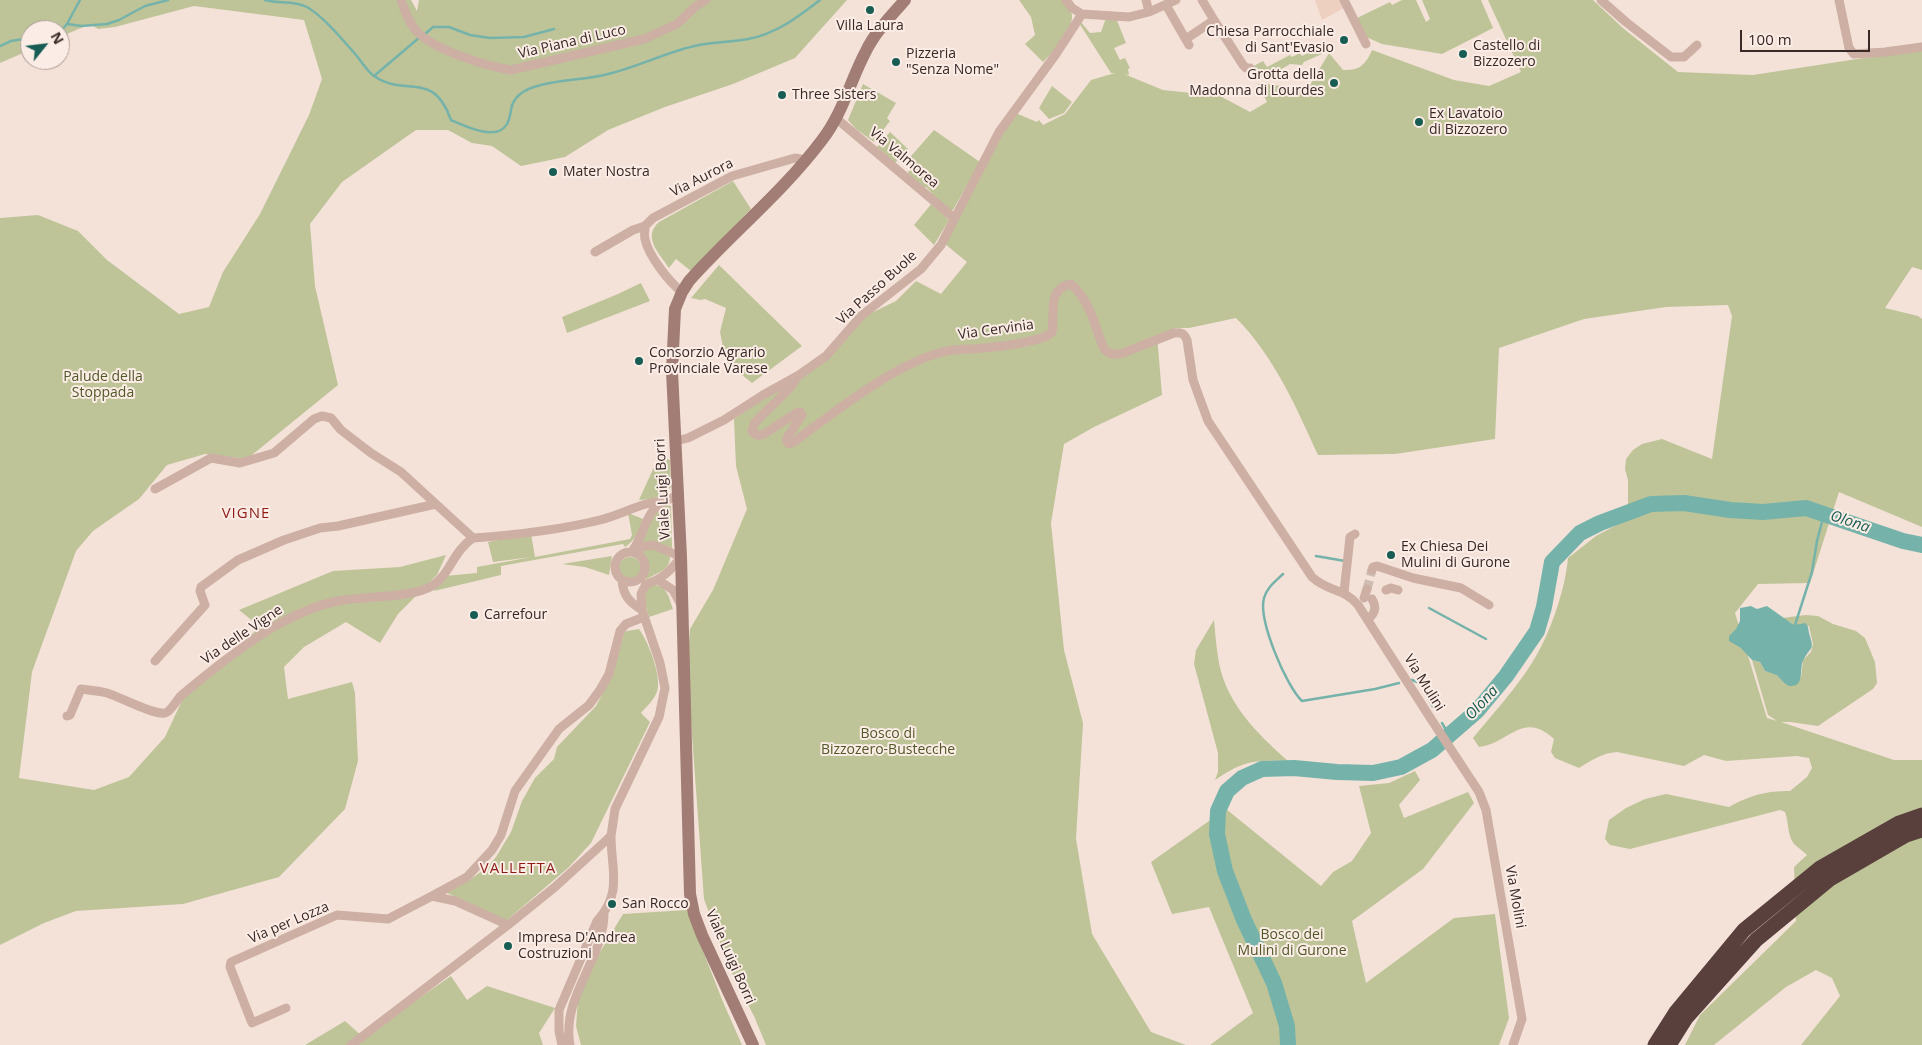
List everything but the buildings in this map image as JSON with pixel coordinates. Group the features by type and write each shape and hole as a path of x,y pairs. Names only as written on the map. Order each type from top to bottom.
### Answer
{"highway":[{"path":"1655,1045 1676,1012 1744,930 1820,868 1898,823 1922,814"},
{"path":"1670,1045 1686,1018 1756,940 1830,879 1906,835 1922,830"}],"main road":[{"name":"Viale Luigi Borri","path":"752,1045 702,935 694,914 690,894 681,557 672,371 675,308 682,292 704,265 766,204 806,160 837,119 866,50 878,32 905,0"}],"street":[{"name":"Via Piana di Luco","path":"401,0 414,28 434,45 494,67 512,70 644,39 677,24 696,6 706,0"},
{"path":"1066,0 1072,8 1082,14 1129,17 1149,12 1176,0"},
{"path":"1146,0 1149,12"},
{"path":"1202,0 1243,65 1246,68 1250,68"},
{"path":"1601,0 1671,57 1684,57 1698,46"},
{"path":"1839,0 1849,48 1854,54 1922,47"},
{"path":"1344,1 1366,44"},
{"path":"1166,5 1188,42 1214,20"},
{"name":"Via Passo Buole","path":"676,441 688,438 724,420 763,395 800,376 826,356 861,316 921,269 940,245 999,132 1056,54 1082,14"},
{"name":"Via Valmorea","path":"837,119 954,218"},
{"name":"Via Aurora","path":"595,252 633,230 645,226 653,218 732,176 795,158 806,160"},
{"path":"645,226 645,239 661,270 674,286 682,292"},
{"name":"Via Cervinia","path":"800,376 790,389 755,422 752,431 755,435 760,436 764,434 800,412 802,415 801,419 787,438 789,444 874,386 908,366 938,353 961,348 982,349 1047,336 1052,332 1055,293 1062,286 1072,284 1080,291 1104,349 1108,354 1123,353 1174,333 1180,332 1185,334 1193,380 1208,421 1279,527"},
{"path":"155,490 211,458 240,463 274,453 314,419 322,416 331,418 342,430 371,453 401,472 473,538 581,524 620,515 649,502 663,501 678,495"},
{"path":"633,550 648,515 663,501"},
{"path":"155,661 206,605 200,591 201,587 238,560 284,540 320,528 338,526 436,504"},
{"path":"636,509 648,515"},
{"name":"Via Mulini","path":"1279,527 1312,577 1326,588 1371,596 1368,619 1458,760"},
{"path":"1344,592 1350,537 1355,534"},
{"name":"Via delle Vigne","path":"67,716 70,716 81,689 106,693 154,712 165,713 170,710 178,698 227,658 266,632 302,612 338,601 409,593 430,587 442,579 464,544 473,538"},
{"path":"622,580 632,582 658,580 671,570 681,557 654,545 621,555 616,563 616,572 622,580 623,591 630,602 643,613"},
{"path":"562,1045 559,1031 560,1010 597,921 604,913 613,892 615,879 611,836 615,809 658,717 665,688 660,664 643,613 642,594 645,564 633,550"},
{"path":"1372,570 1377,566 1413,578 1461,588 1489,604"},
{"path":"658,580 673,590 682,608"},
{"path":"1368,619 1374,613 1375,604 1371,596 1391,588 1398,590"},
{"path":"432,896 467,877 492,850 501,835 515,791 559,729 589,705 600,690 608,674 620,631 626,624 643,613"},
{"name":"Via Molini","path":"1458,760 1479,792 1486,810 1522,1019 1513,1045"},
{"path":"351,1045 508,925 555,887 611,836"},
{"path":"432,896 455,901 508,925"},
{"name":"Via per Lozza","path":"286,1008 252,1023 230,967 231,962 337,915 388,919 432,896"},
{"path":"570,1045 568,1034 569,1016 574,997 604,924 604,913"}],"green space":[{"name":"Palude della Stoppada","path":"0,0 411,0 417,11 419,0 847,0 795,58 733,84 665,107 608,130 565,157 521,166 492,146 472,143 448,130 416,130 342,182 310,224 315,286 338,385 247,459 205,454 167,465 139,499 93,531 76,551 32,672 19,778 94,790 129,777 165,737 186,692 260,627 239,610 333,571 400,567 446,555 437,575 398,614 380,643 346,622 304,647 284,667 288,699 352,682 355,693 358,761 345,809 279,877 183,904 76,911 44,923 0,945 0,218 38,215 78,231 107,260 179,314 209,307 223,272 260,214 309,115 322,79 304,20 194,6 115,27 98,29 90,24 70,33 70,20 20,20 20,54 0,63"},
{"path":"1019,0 1064,0 1071,11 1072,18 1069,29 1043,62 1025,44 1035,35 1031,17"},
{"path":"1402,0 1416,0 1426,22 1430,19 1422,0 1481,0 1493,28 1442,54 1382,44 1366,37 1355,19 1390,2 1392,5"},
{"name":"Bosco di Bizzozero-Bustecche","path":"1488,0 1593,0 1624,29 1678,72 1753,75 1922,49 1922,270 1912,267 1885,308 1918,316 1922,319 1922,527 1839,492 1810,583 1758,584 1735,613 1767,718 1777,721 1768,715 1752,660 1760,662 1765,671 1773,673 1780,678 1801,678 1803,660 1811,652 1813,644 1809,626 1795,625 1782,618 1806,615 1818,616 1833,624 1856,631 1865,638 1875,662 1877,683 1873,689 1818,726 1781,722 1894,760 1922,760 1922,1045 1801,1045 1840,996 1832,978 1816,970 1786,987 1714,1045 1685,1045 1700,1015 1796,921 1794,867 1807,855 1794,844 1789,833 1785,812 1780,810 1630,849 1610,845 1605,839 1609,820 1626,808 1645,799 1666,794 1729,807 1758,794 1790,791 1807,777 1812,768 1809,758 1797,756 1726,761 1704,755 1684,766 1617,752 1602,755 1579,768 1555,758 1551,752 1554,739 1543,731 1533,728 1524,728 1490,745 1479,747 1473,738 1520,681 1541,647 1559,602 1568,558 1596,536 1628,519 1628,480 1625,469 1626,459 1633,450 1642,444 1662,439 1712,459 1732,316 1728,305 1666,307 1584,319 1499,348 1495,439 1395,454 1318,455 1273,365 1250,333 1236,318 1189,328 1176,328 1157,335 1162,395 1094,427 1064,444 1051,523 1064,650 1083,723 1076,839 1092,934 1151,1032 1186,1045 766,1045 754,1016 729,968 704,899 687,667 690,629 713,590 747,509 736,466 734,419 817,361 865,316 896,301 916,281 941,294 967,262 945,244 1013,112 1037,122 1039,120 1043,125 1065,114 1091,80 1115,73 1111,73 1079,23 1081,22 1090,33 1101,32 1106,18 1116,18 1126,43 1114,48 1120,60 1125,58 1130,68 1128,69 1129,75 1124,74 1163,90 1220,96 1250,112 1267,102 1258,84 1307,90 1329,53 1343,70 1362,66 1372,50 1454,80 1489,86 1521,72"},
{"path":"1316,49 1318,52 1323,50 1324,53 1304,62 1302,65 1290,64 1275,73 1256,79 1250,68 1263,61 1267,67 1290,55 1292,57 1300,53 1302,56"},
{"path":"863,84 896,103 887,118 890,121 874,142 856,129 848,120"},
{"path":"1052,86 1072,102 1064,113 1049,119 1039,108"},
{"path":"934,130 980,162 953,210 950,211 926,187 923,188 908,173 910,168 905,163"},
{"path":"890,132 908,149 895,163 877,147"},
{"path":"733,181 751,209 691,271 676,259 669,268 654,245 652,233 654,228 659,222"},
{"path":"932,203 949,220 934,245 914,225"},
{"path":"719,265 802,346 752,383 726,362 720,332 726,308 705,299 691,298"},
{"path":"641,283 650,301 567,333 562,317"},
{"path":"659,456 670,460 671,487 664,494 657,497 639,500"},
{"path":"666,505 671,506 672,548 655,542 642,543 648,527 657,512"},
{"path":"628,513 643,519 634,538 625,547 623,544 501,566 501,575 434,591 445,576 477,573 477,567 532,557 493,562 488,542 531,534 535,557 630,539 632,535"},
{"path":"654,549 665,552 670,557 668,565 662,571 647,579 645,578 646,563 638,551"},
{"path":"612,556 609,575 585,567 562,564"},
{"path":"630,557 638,560 641,568 638,576 630,579 622,576 619,568 622,560"},
{"path":"656,585 666,591 673,609 649,617 645,595 648,587"},
{"path":"1214,620 1219,664 1228,690 1250,724 1288,761 1258,761 1242,765 1215,780 1218,772 1218,753 1194,664 1196,650"},
{"path":"639,629 647,642 657,670 658,688 653,699 641,713 650,722 591,843 569,867 506,921 445,892 471,879 487,867 496,857 511,832 522,801 535,778 554,759 557,747 596,706 612,676 624,633"},
{"name":"Bosco dei Mulini di Gurone","path":"1415,771 1420,780 1399,805 1404,818 1468,792 1474,803 1423,869 1352,921 1366,983 1454,918 1495,914 1509,1018 1499,1045 1210,1045 1253,1013 1209,907 1172,914 1151,862 1226,809 1321,886 1333,872 1352,861 1371,833 1359,786 1389,783"},
{"path":"687,910 742,1045 581,1045 576,1026 578,999 600,952 623,914"},
{"path":"451,976 467,1000 487,986 555,1008 539,1033 543,1045 305,1045 345,1021 363,1037"}],"shaded area":[{"path":"1315,0 1343,0 1346,7 1322,20"}],"water":[{"path":"1751,606 1757,609 1767,606 1795,625 1805,623 1807,626 1812,646 1803,661 1800,680 1795,685 1789,686 1776,675 1765,671 1760,662 1752,660 1741,648 1729,641 1729,636 1736,629 1740,621 1740,608"}],"waterway":[{"path":"69,20 80,0"},
{"path":"70,24 81,26 107,24 119,20 145,6 168,0"},
{"path":"265,0 307,7 333,29 374,76 397,85 427,89 444,104 451,120 472,129 489,132 496,132 507,124 515,100 531,88 549,83 608,74 699,45 758,37 786,24 820,0"},
{"path":"424,35 433,27 449,27 470,35 490,38 524,37 554,29"},
{"path":"374,76 420,37"},
{"path":"0,46 20,40"},
{"name":"Olona","path":"1288,1045 1287,1026 1274,983 1244,920 1225,871 1217,834 1218,811 1227,791 1242,778 1262,769 1294,768 1373,773 1401,767 1432,750 1477,711 1506,676 1537,631 1544,607 1552,562 1580,533 1600,523 1651,504 1684,503 1730,510 1763,512 1806,508 1903,541 1922,545"},
{"path":"1795,625 1812,572 1824,514"},
{"path":"1316,556 1345,561"},
{"path":"1283,574 1265,594 1263,608 1269,636 1281,668 1288,682 1302,701 1375,689 1399,683"},
{"path":"1429,608 1486,639"},
{"path":"1412,680 1420,683 1433,707"},
{"path":"1442,723 1449,735"}],"tunnel":[{"path":"1367,589 1372,570"}],"place":[{"name":"Villa Laura","path":"870,10"},
{"name":"Chiesa Parrocchiale di Sant'Evasio","path":"1344,40"},
{"name":"Castello di Bizzozero","path":"1463,54"},
{"name":"Pizzeria \"Senza Nome\"","path":"896,62"},
{"name":"Grotta della Madonna di Lourdes","path":"1334,83"},
{"name":"Three Sisters","path":"782,95"},
{"name":"Ex Lavatoio di Bizzozero","path":"1419,122"},
{"name":"Mater Nostra","path":"553,172"},
{"name":"Consorzio Agrario Provinciale Varese","path":"639,361"},
{"name":"Ex Chiesa Dei Mulini di Gurone","path":"1391,555"},
{"name":"Carrefour","path":"474,615"},
{"name":"San Rocco","path":"612,904"},
{"name":"Impresa D'Andrea Costruzioni","path":"508,946"}],"district":[{"name":"VIGNE","path":"246,514"},
{"name":"VALLETTA","path":"518,869"}]}
